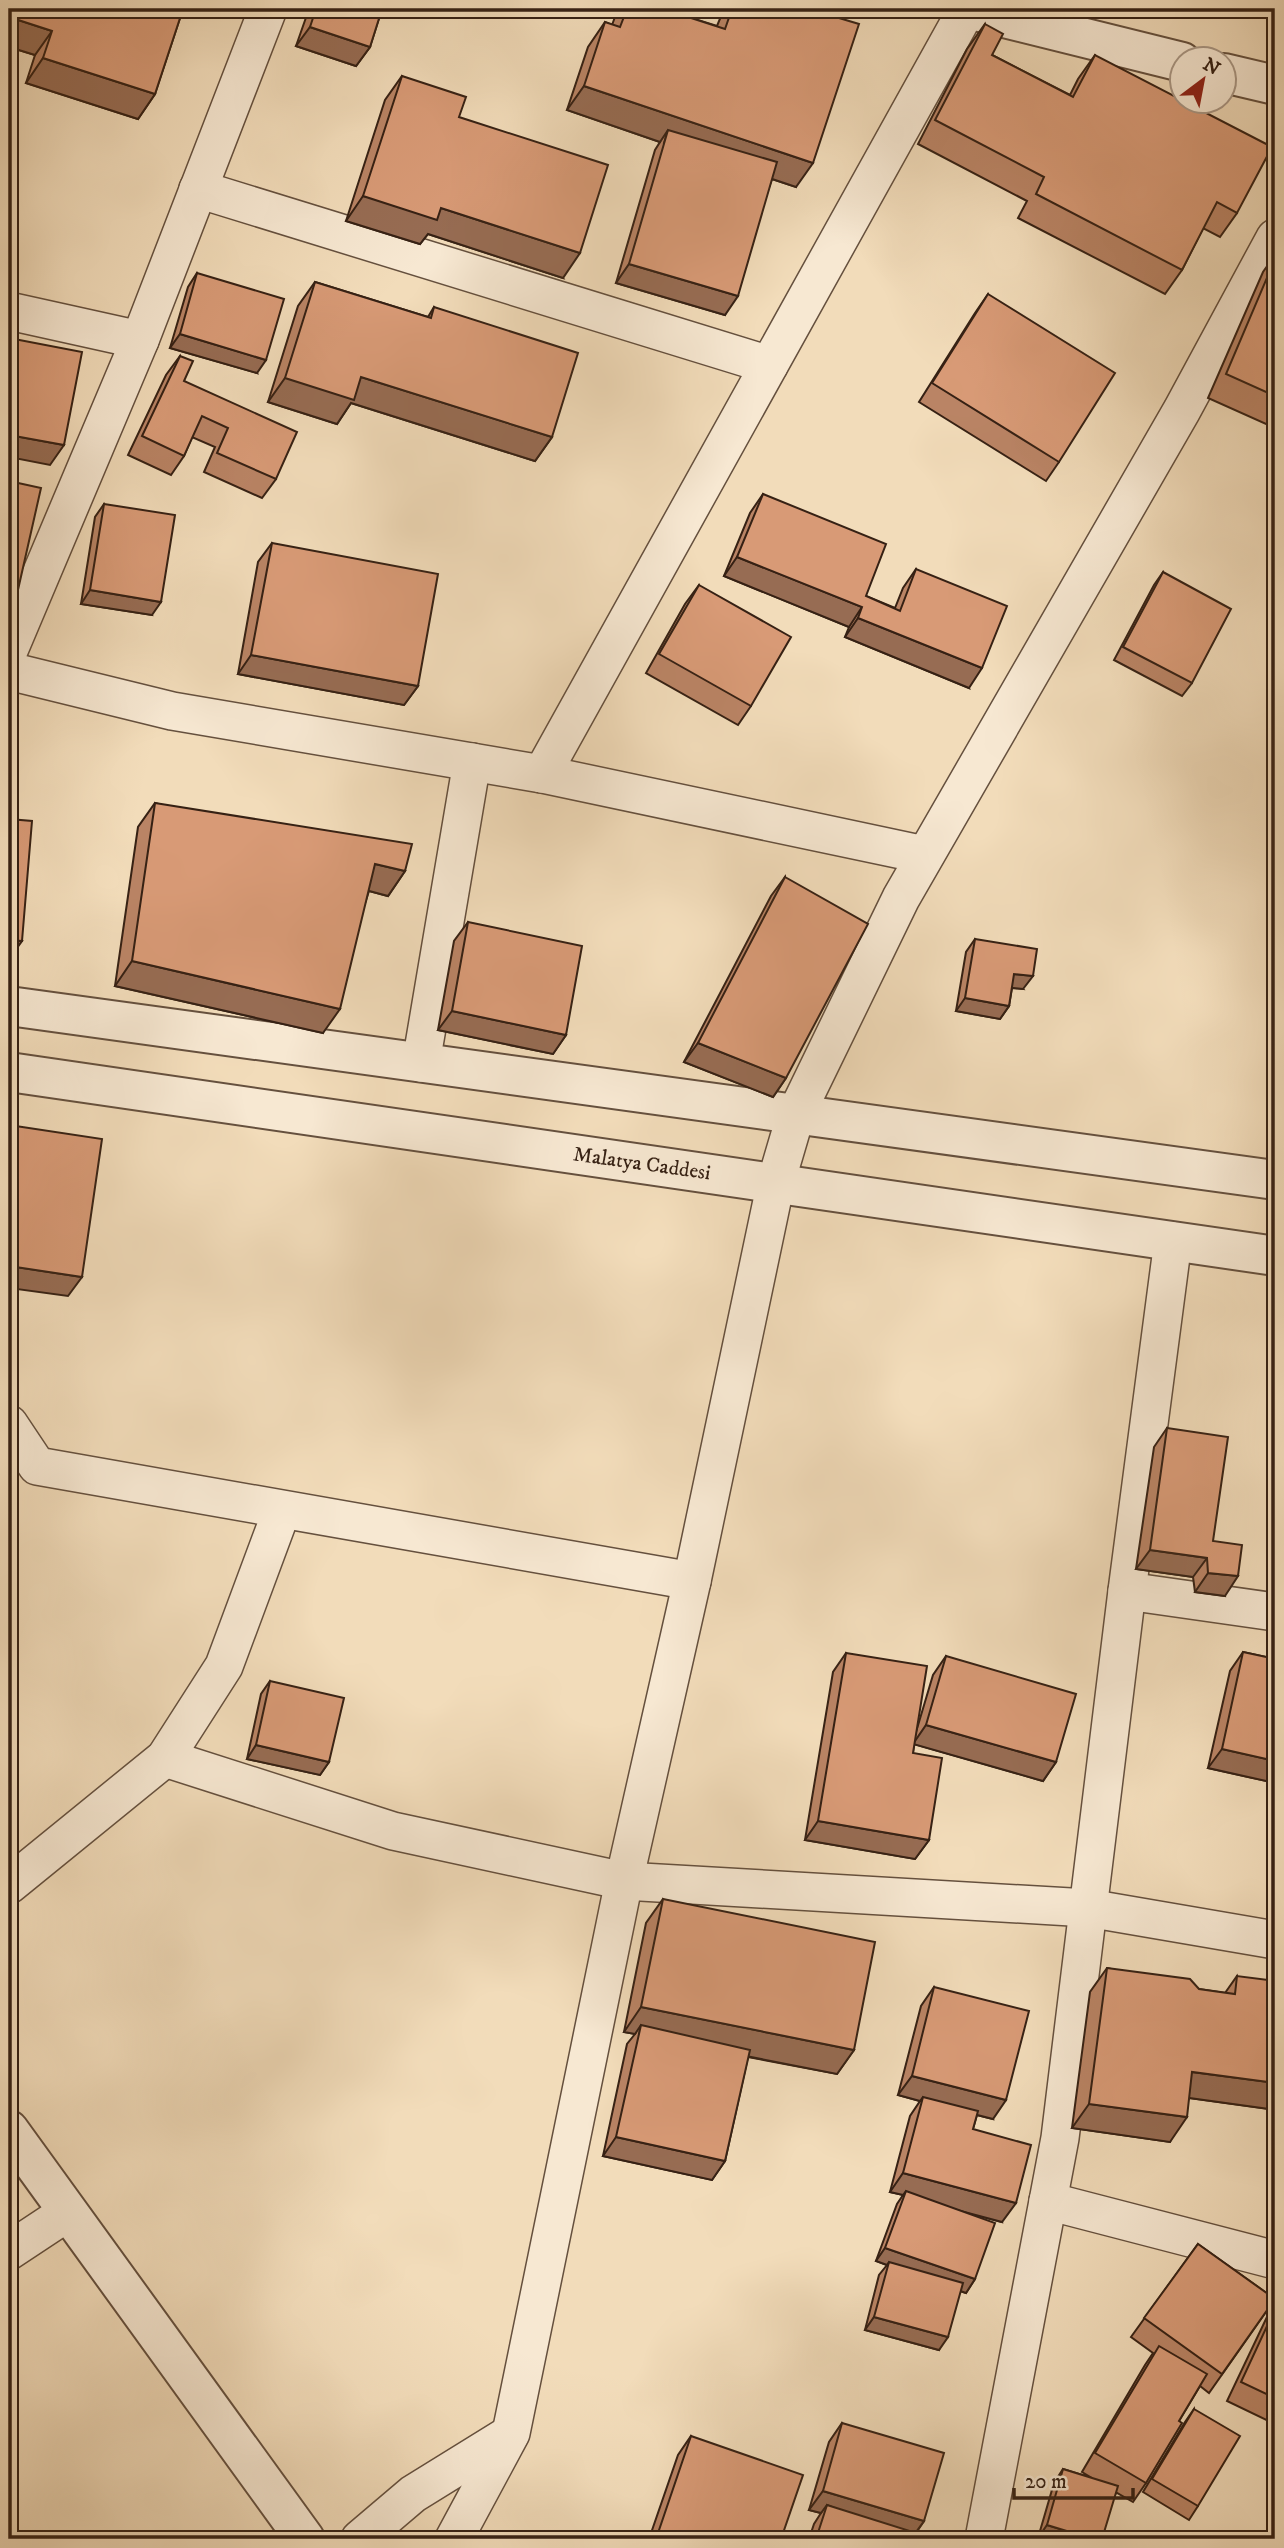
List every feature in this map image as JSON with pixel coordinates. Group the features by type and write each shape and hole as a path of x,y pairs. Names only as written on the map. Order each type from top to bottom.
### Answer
{"street":[{"path":"9,650 140,341 268,9"},
{"path":"542,774 967,9 1168,59"},
{"path":"1238,76 1275,85"},
{"path":"198,189 769,365"},
{"path":"413,2494 457,2538 511,2433 624,1881 692,1581 776,1182 796,1114 901,898 1182,410 1275,239"},
{"path":"9,311 140,341"},
{"path":"9,671 172,711 542,774 925,855"},
{"path":"421,1063 472,762"},
{"path":"9,1006 1275,1180"},
{"name":"Malatya Caddesi","path":"9,1072 1275,1256"},
{"path":"984,2539 1060,2138 1173,1241"},
{"path":"9,1424 37,1466 692,1581"},
{"path":"9,1885 165,1758 224,1666 282,1510"},
{"path":"1127,1591 1275,1612"},
{"path":"165,1758 393,1831 624,1881 1088,1908 1275,1940"},
{"path":"9,2130 305,2539"},
{"path":"1048,2201 1275,2260"},
{"path":"9,2251 68,2212"},
{"path":"360,2539 413,2494 511,2433"}],"building":[{"path":"9,9 183,9 155,94 43,58 52,31 9,17"},
{"path":"316,9 382,9 370,47 310,27"},
{"path":"627,9 670,9 669,11 725,29 732,9 809,9 859,24 813,163 584,86 605,22 620,27"},
{"path":"985,24 1003,34 992,55 1073,97 1095,55 1168,93 1168,116 1212,116 1272,147 1237,213 1217,202 1182,270 1036,194 1044,177 935,120"},
{"path":"402,76 466,97 459,117 608,165 580,253 441,208 437,220 363,196"},
{"path":"668,130 777,162 738,296 629,264"},
{"path":"1275,259 1275,396 1226,374"},
{"path":"197,273 284,299 266,360 180,334"},
{"path":"315,282 431,318 434,307 578,353 552,437 361,377 354,400 285,378"},
{"path":"988,294 1115,373 1059,462 932,383"},
{"path":"9,338 82,352 64,445 9,435"},
{"path":"180,356 193,361 184,381 297,432 276,479 217,453 228,428 202,416 184,456 142,436"},
{"path":"9,481 41,488 15,603 9,602"},
{"path":"763,494 886,544 866,596 900,611 916,569 1007,606 982,668 858,618 862,607 737,557"},
{"path":"104,504 175,515 161,602 90,590"},
{"path":"272,543 438,574 418,686 251,655"},
{"path":"1163,572 1231,609 1192,683 1123,647"},
{"path":"699,585 791,637 751,706 659,654"},
{"path":"155,803 412,844 405,871 375,864 340,1009 132,961"},
{"path":"9,819 32,821 22,941 9,940"},
{"path":"785,877 868,924 786,1078 698,1043"},
{"path":"468,922 582,946 566,1035 452,1011"},
{"path":"975,939 1037,949 1033,976 1014,974 1009,1006 965,998"},
{"path":"9,1125 102,1139 82,1277 9,1266"},
{"path":"1167,1428 1228,1437 1213,1541 1242,1545 1238,1576 1208,1573 1207,1558 1150,1550"},
{"path":"1243,1652 1275,1659 1275,1761 1222,1749"},
{"path":"846,1653 927,1666 913,1753 942,1758 929,1840 818,1821"},
{"path":"946,1656 1076,1694 1056,1762 926,1725"},
{"path":"270,1681 344,1698 329,1762 256,1745"},
{"path":"663,1899 875,1942 854,2050 641,2007"},
{"path":"1107,1968 1190,1979 1199,1989 1235,1994 1237,1976 1275,1981 1275,2083 1192,2072 1187,2117 1089,2104"},
{"path":"934,1987 1029,2011 1006,2100 912,2076"},
{"path":"641,2025 750,2050 725,2161 616,2137"},
{"path":"923,2097 978,2111 973,2129 1031,2145 1016,2203 903,2173"},
{"path":"906,2191 995,2223 975,2279 885,2248"},
{"path":"1198,2244 1275,2299 1222,2374 1144,2318"},
{"path":"889,2262 963,2283 948,2337 874,2317"},
{"path":"1275,2309 1275,2398 1241,2382"},
{"path":"1159,2346 1207,2374 1179,2421 1182,2423 1146,2483 1095,2453"},
{"path":"1194,2409 1240,2436 1198,2506 1152,2479"},
{"path":"842,2423 944,2453 924,2521 823,2491"},
{"path":"691,2436 803,2475 781,2539 656,2539"},
{"path":"1063,2469 1118,2486 1102,2539 1093,2539 1047,2525"},
{"path":"827,2505 929,2537 816,2539"}]}
